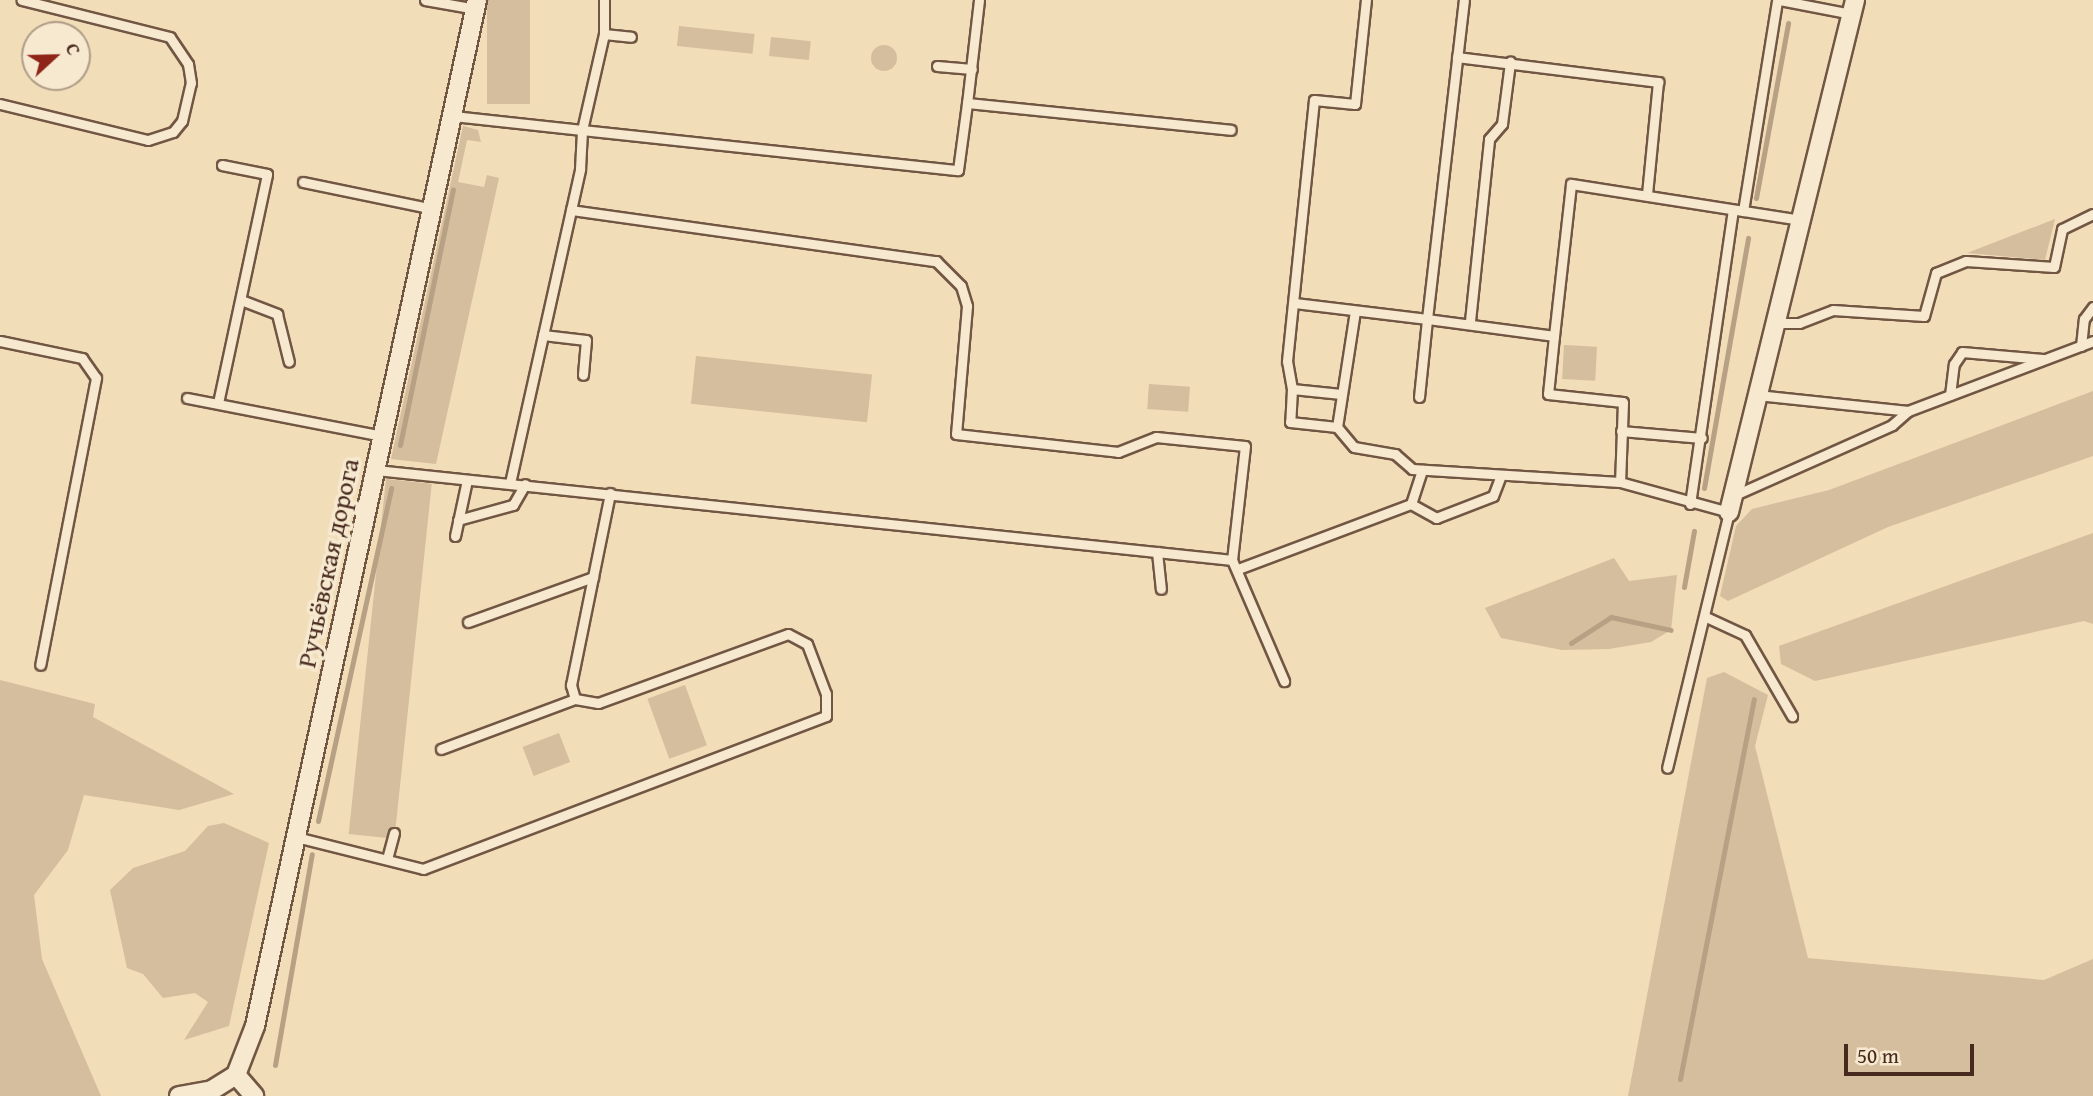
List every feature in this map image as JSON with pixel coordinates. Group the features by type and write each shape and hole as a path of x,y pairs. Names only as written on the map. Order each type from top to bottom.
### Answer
{"street":[{"name":"Ручьёвская дорога","path":"236,1075 255,1027 477,4"},
{"path":"1731,504 1853,7"},
{"path":"179,1096 212,1090 236,1075 254,1096"}],"lane":[{"path":"0,104 148,140 173,132 182,121 191,83 188,64 170,37 22,0"},
{"path":"425,0 477,4"},
{"path":"510,483 571,211 582,130 604,34 604,0"},
{"path":"453,116 958,170 979,0"},
{"path":"1337,427 1290,422 1292,389 1287,361 1314,100 1355,104 1366,0"},
{"path":"1419,397 1464,0"},
{"path":"1690,504 1738,210 1778,0 1853,7"},
{"path":"604,34 631,37"},
{"path":"1457,57 1658,82 1647,195"},
{"path":"1470,321 1489,139 1502,124 1510,62"},
{"path":"937,66 972,69"},
{"path":"967,103 1231,130"},
{"path":"218,404 267,174 222,166"},
{"path":"303,182 433,209"},
{"path":"1620,482 1623,402 1548,394 1571,184 1801,220"},
{"path":"571,211 936,261 961,286 967,306 956,434 1118,452 1156,437 1245,446 1232,560 1284,681"},
{"path":"1775,323 1833,310 1924,316 1936,273 1966,261 2054,267 2062,229 2093,214"},
{"path":"241,300 277,314 289,362"},
{"path":"1295,303 1427,319 1470,321 1494,331 1554,336"},
{"path":"2081,346 2084,319 2093,307"},
{"path":"1355,311 1337,427 1353,447 1395,454 1422,470 1620,482 1690,504 1731,504 1892,425 1908,411 2093,341"},
{"path":"543,335 586,340 583,375"},
{"path":"0,341 82,358 96,378 40,665"},
{"path":"1950,395 1954,364 1962,352 2045,359"},
{"path":"1292,389 1340,394"},
{"path":"1757,395 1908,411"},
{"path":"187,398 383,436"},
{"path":"1621,430 1702,438"},
{"path":"376,470 1232,560"},
{"path":"1411,503 1422,470"},
{"path":"1411,503 1436,517 1493,496 1501,475"},
{"path":"455,536 467,480"},
{"path":"458,520 513,505 525,484"},
{"path":"575,699 571,685 610,493"},
{"path":"1238,569 1411,503"},
{"path":"1667,768 1706,617 1731,504"},
{"path":"1157,552 1161,589"},
{"path":"468,622 593,577"},
{"path":"1706,617 1745,635 1791,716"},
{"path":"296,837 423,869 815,724 828,706 807,644 788,634 598,703 575,699 441,749"},
{"path":"387,859 394,833"}],"shaded area":[{"path":"487,0 530,0 530,104 487,104"},
{"path":"679,26 755,34 752,54 677,46"},
{"path":"771,37 811,41 809,60 769,56"},
{"path":"884,45 893,49 897,58 893,67 884,71 875,67 871,58 875,49"},
{"path":"463,126 478,130 481,142 467,140 458,182 484,187 487,175 499,178 436,464 391,459"},
{"path":"2055,219 2045,260 1967,253"},
{"path":"1564,345 1597,347 1595,381 1562,379"},
{"path":"696,356 872,375 867,422 691,404"},
{"path":"1149,384 1190,387 1188,412 1147,409"},
{"path":"2093,391 2093,456 1888,527 1728,601 1720,596 1736,526 1752,509 1829,490"},
{"path":"386,479 432,484 394,839 349,834"},
{"path":"2093,533 2093,624 2084,621 1815,681 1781,664 1779,646"},
{"path":"1614,558 1629,581 1677,575 1671,630 1651,642 1609,649 1562,650 1501,638 1485,608"},
{"path":"1724,672 1768,695 1755,746 1808,958 2044,980 2093,959 2093,1096 1628,1096 1707,678"},
{"path":"0,680 95,704 93,717 234,794 179,810 84,795 68,850 34,895 42,959 101,1096 0,1096"},
{"path":"685,685 707,745 669,759 647,699"},
{"path":"559,733 570,762 534,776 523,747"},
{"path":"224,823 269,843 229,1026 184,1040 208,1002 195,993 163,998 143,974 127,968 110,890 133,868 185,851 208,826"}],"waterway":[{"path":"1756,198 1788,23"},
{"path":"400,445 453,189"},
{"path":"1704,488 1748,238"},
{"path":"318,821 391,488"},
{"path":"1684,587 1694,531"},
{"path":"1571,643 1611,617 1671,630"},
{"path":"1680,1079 1754,699"},
{"path":"275,1065 312,854"}]}
